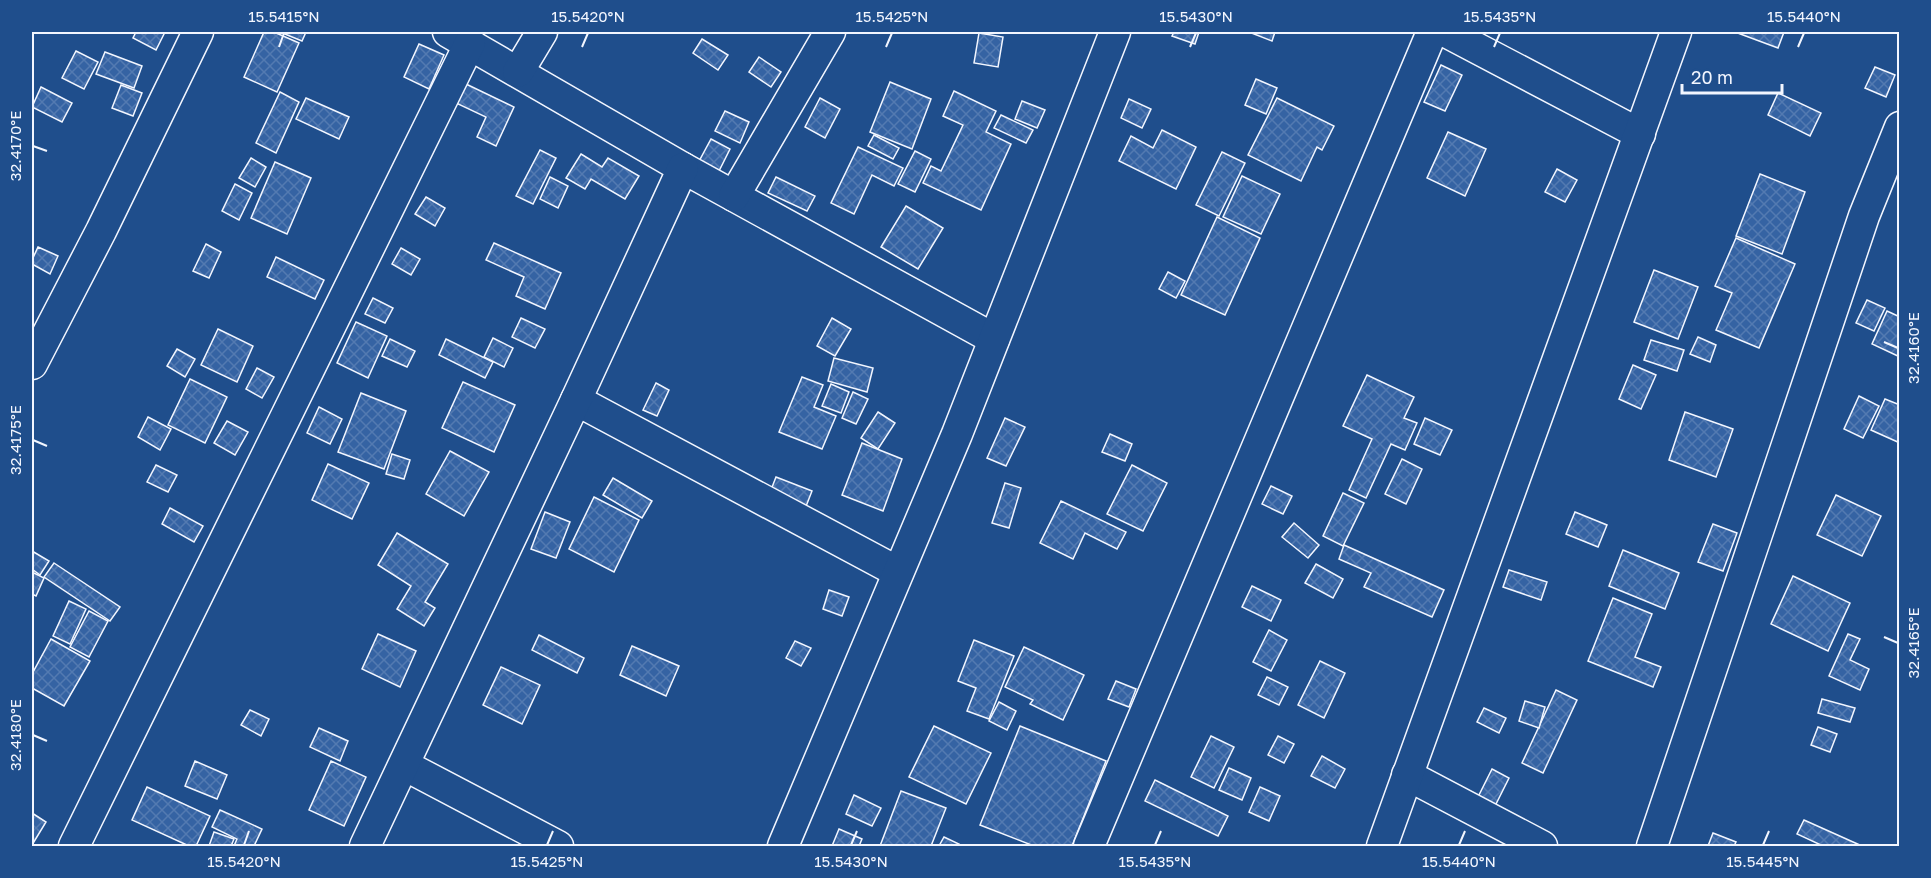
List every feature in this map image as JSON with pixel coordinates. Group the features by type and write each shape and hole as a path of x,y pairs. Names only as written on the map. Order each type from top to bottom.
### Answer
{"street":[{"path":"32,364 198,32"},
{"path":"518,72 542,32"},
{"path":"734,196 830,32"},
{"path":"783,846 957,434 1115,32"},
{"path":"1089,846 1432,32"},
{"path":"1446,32 1640,134"},
{"path":"1382,846 1676,32"},
{"path":"75,846 459,37 683,168 994,339"},
{"path":"1652,846 1864,216 1898,135"},
{"path":"365,846 683,168"},
{"path":"576,400 898,572"},
{"path":"404,765 558,846"},
{"path":"1407,775 1542,846"}],"building":[{"path":"136,32 165,32 156,50 133,38"},
{"path":"264,32 274,32 299,43 277,92 244,77"},
{"path":"280,32 306,32 302,41"},
{"path":"1174,32 1199,32 1195,44 1172,36"},
{"path":"1249,32 1275,32 1272,41"},
{"path":"1735,32 1784,32 1778,48"},
{"path":"979,33 1003,37 998,67 974,63"},
{"path":"702,39 728,55 718,70 693,53"},
{"path":"419,44 444,55 429,89 404,77"},
{"path":"76,51 98,62 84,89 62,78"},
{"path":"105,52 142,66 134,88 96,74"},
{"path":"759,57 781,72 771,87 749,72"},
{"path":"1441,65 1462,75 1445,111 1424,102"},
{"path":"1875,67 1895,75 1886,97 1865,88"},
{"path":"1256,79 1277,88 1266,114 1245,105"},
{"path":"890,82 931,99 912,149 870,132"},
{"path":"466,84 514,107 496,146 477,137 486,117 456,103"},
{"path":"121,85 142,93 133,116 112,108"},
{"path":"41,87 72,103 62,122 32,107"},
{"path":"954,91 996,111 986,132 1011,144 981,210 923,183 931,166 941,171 963,125 943,116"},
{"path":"280,92 299,102 276,153 256,143"},
{"path":"1778,93 1821,113 1810,136 1768,115"},
{"path":"306,98 349,117 339,139 296,119"},
{"path":"820,98 840,109 825,138 805,127"},
{"path":"1277,98 1334,126 1322,150 1317,147 1301,181 1248,155"},
{"path":"1129,99 1151,109 1142,128 1121,118"},
{"path":"1022,101 1045,110 1037,128 1015,119"},
{"path":"725,111 749,122 740,143 715,131"},
{"path":"1001,115 1033,130 1026,143 994,128"},
{"path":"1162,130 1196,147 1176,189 1119,161 1131,136 1153,148"},
{"path":"1448,132 1486,149 1465,196 1427,178"},
{"path":"874,135 899,148 893,159 868,146"},
{"path":"711,139 730,149 717,175 697,165"},
{"path":"858,147 903,168 894,186 872,175 854,214 831,203"},
{"path":"540,150 556,158 533,204 516,196"},
{"path":"915,151 931,159 915,192 898,184"},
{"path":"1222,152 1245,163 1219,216 1196,205"},
{"path":"581,154 602,167 608,158 639,176 625,199 591,179 585,189 566,178"},
{"path":"251,158 266,167 255,187 239,178"},
{"path":"275,162 311,178 287,234 251,218"},
{"path":"1557,169 1577,180 1565,202 1545,192"},
{"path":"1760,174 1805,192 1782,254 1736,236"},
{"path":"1242,176 1280,194 1261,234 1223,217"},
{"path":"550,177 568,186 558,208 540,199"},
{"path":"776,177 815,196 807,211 768,193"},
{"path":"235,184 252,193 239,220 222,211"},
{"path":"426,197 445,208 435,226 415,214"},
{"path":"906,206 943,228 918,269 881,247"},
{"path":"1217,217 1260,238 1225,315 1181,295"},
{"path":"1736,238 1795,264 1759,348 1716,330 1732,293 1715,286"},
{"path":"494,243 561,273 545,309 516,296 524,277 486,260"},
{"path":"206,244 221,252 209,278 193,271"},
{"path":"38,247 58,256 50,274 32,264"},
{"path":"401,248 420,259 411,275 392,264"},
{"path":"276,257 324,280 315,299 267,277"},
{"path":"1654,270 1698,287 1678,339 1634,322"},
{"path":"1168,272 1185,281 1176,298 1159,289"},
{"path":"373,298 393,308 385,323 365,314"},
{"path":"1867,300 1885,308 1874,331 1856,323"},
{"path":"1887,311 1900,317 1900,357 1872,344"},
{"path":"521,318 545,329 535,348 512,337"},
{"path":"832,318 851,329 835,356 817,346"},
{"path":"356,322 387,336 368,378 337,363"},
{"path":"218,329 253,346 237,382 201,365"},
{"path":"1698,337 1716,345 1710,362 1690,354"},
{"path":"493,338 513,348 504,367 484,357"},
{"path":"390,339 415,351 407,367 382,356"},
{"path":"446,339 493,362 485,378 439,355"},
{"path":"1651,340 1684,350 1677,371 1644,360"},
{"path":"177,349 195,359 185,377 167,366"},
{"path":"834,358 873,368 867,392 828,381"},
{"path":"1633,365 1656,375 1641,409 1619,399"},
{"path":"257,368 274,377 262,398 246,389"},
{"path":"1367,375 1414,397 1404,418 1417,423 1405,450 1391,444 1366,498 1349,490 1372,439 1343,426"},
{"path":"802,377 823,385 814,407 836,416 822,449 779,432"},
{"path":"190,379 227,397 205,443 168,425"},
{"path":"463,382 515,405 494,452 442,428"},
{"path":"656,383 669,390 657,416 643,410"},
{"path":"831,384 849,392 841,413 822,406"},
{"path":"853,392 868,399 856,424 842,418"},
{"path":"361,393 406,411 384,469 338,452"},
{"path":"1859,396 1879,406 1863,438 1844,429"},
{"path":"1885,399 1900,405 1900,443 1871,430"},
{"path":"319,407 342,419 330,444 307,433"},
{"path":"878,412 895,423 878,449 861,438"},
{"path":"1685,412 1733,429 1716,477 1669,460"},
{"path":"148,417 171,429 160,450 138,437"},
{"path":"1005,418 1025,427 1006,466 987,458"},
{"path":"1425,418 1452,430 1440,455 1414,444"},
{"path":"227,421 248,432 235,455 214,443"},
{"path":"1110,434 1132,444 1125,461 1102,452"},
{"path":"862,443 902,459 883,511 842,495"},
{"path":"450,451 489,472 464,516 426,494"},
{"path":"392,454 410,460 404,479 386,474"},
{"path":"1402,459 1422,469 1406,504 1385,494"},
{"path":"328,464 369,483 352,519 312,500"},
{"path":"156,465 177,475 168,492 147,482"},
{"path":"1132,465 1167,483 1143,531 1107,514"},
{"path":"776,477 812,491 803,514 767,500"},
{"path":"613,478 652,501 642,518 603,495"},
{"path":"1005,483 1021,488 1009,528 992,523"},
{"path":"1271,486 1292,496 1283,514 1262,504"},
{"path":"1343,493 1364,503 1343,546 1323,536"},
{"path":"1836,495 1881,516 1862,556 1817,535"},
{"path":"594,497 639,520 614,572 569,549"},
{"path":"1061,501 1126,532 1117,549 1085,533 1073,559 1040,543"},
{"path":"170,508 203,526 194,542 162,524"},
{"path":"545,512 570,522 556,558 531,549"},
{"path":"1575,512 1607,525 1598,547 1566,534"},
{"path":"1294,523 1319,545 1308,558 1282,537"},
{"path":"1713,524 1737,533 1723,571 1698,562"},
{"path":"397,533 448,564 425,602 435,608 424,626 397,609 411,586 378,565"},
{"path":"1344,545 1444,590 1432,617 1364,587 1371,573 1339,559"},
{"path":"1623,550 1679,573 1665,609 1609,586"},
{"path":"32,551 49,561 40,575 32,569"},
{"path":"54,563 120,607 110,621 44,577"},
{"path":"1316,564 1343,579 1333,598 1305,583"},
{"path":"1509,570 1547,582 1541,600 1503,587"},
{"path":"32,572 44,578 36,596 32,594"},
{"path":"1793,576 1850,603 1828,651 1771,624"},
{"path":"1252,586 1281,600 1271,621 1242,607"},
{"path":"829,590 849,597 842,616 823,609"},
{"path":"1613,598 1652,614 1635,657 1661,667 1653,687 1588,661"},
{"path":"69,601 86,609 70,644 53,636"},
{"path":"89,611 108,621 89,657 70,647"},
{"path":"1269,630 1287,640 1271,671 1253,662"},
{"path":"378,634 416,651 400,687 362,669"},
{"path":"1848,634 1860,639 1850,660 1869,669 1860,690 1829,676"},
{"path":"539,635 584,658 577,673 532,650"},
{"path":"51,639 90,661 64,706 32,688 32,674"},
{"path":"974,640 1014,656 989,719 967,711 976,688 958,681"},
{"path":"795,641 811,648 801,666 786,658"},
{"path":"632,646 679,666 666,696 620,675"},
{"path":"1024,647 1084,675 1063,720 1030,704 1033,700 1005,687"},
{"path":"1320,661 1345,673 1324,718 1298,705"},
{"path":"501,667 540,685 522,724 483,705"},
{"path":"1267,677 1288,687 1279,705 1258,695"},
{"path":"1116,681 1136,689 1129,707 1108,699"},
{"path":"1556,690 1577,700 1543,773 1522,763"},
{"path":"1822,699 1855,708 1850,722 1818,713"},
{"path":"1525,701 1545,707 1539,728 1519,721"},
{"path":"999,702 1016,711 1007,730 989,721"},
{"path":"1484,708 1506,718 1499,733 1477,722"},
{"path":"250,710 269,719 261,736 241,725"},
{"path":"934,726 991,753 966,804 909,777"},
{"path":"1020,726 1106,761 1072,846 1034,846 980,825"},
{"path":"1818,727 1837,734 1830,752 1811,745"},
{"path":"319,728 348,741 340,761 310,747"},
{"path":"1211,736 1234,747 1214,788 1191,777"},
{"path":"1278,736 1294,744 1284,763 1268,755"},
{"path":"1322,756 1345,769 1335,788 1311,776"},
{"path":"195,761 227,775 217,799 185,786"},
{"path":"331,761 366,777 344,826 309,810"},
{"path":"1229,768 1251,778 1242,800 1219,790"},
{"path":"1492,769 1509,778 1495,806 1478,797"},
{"path":"1155,780 1228,816 1218,836 1145,801"},
{"path":"147,787 210,816 196,846 189,846 132,820"},
{"path":"1260,787 1280,796 1269,821 1249,812"},
{"path":"901,791 946,808 931,846 880,846"},
{"path":"854,795 881,808 872,826 846,814"},
{"path":"220,810 262,829 254,846 234,846 237,839 212,827"},
{"path":"32,813 46,822 32,845"},
{"path":"1804,820 1862,846 1823,846 1797,834"},
{"path":"839,829 862,839 859,846 832,846"},
{"path":"214,832 234,839 231,846 209,846"},
{"path":"1713,833 1736,842 1734,846 1708,846"},
{"path":"944,837 959,844 958,846 939,846"}]}
